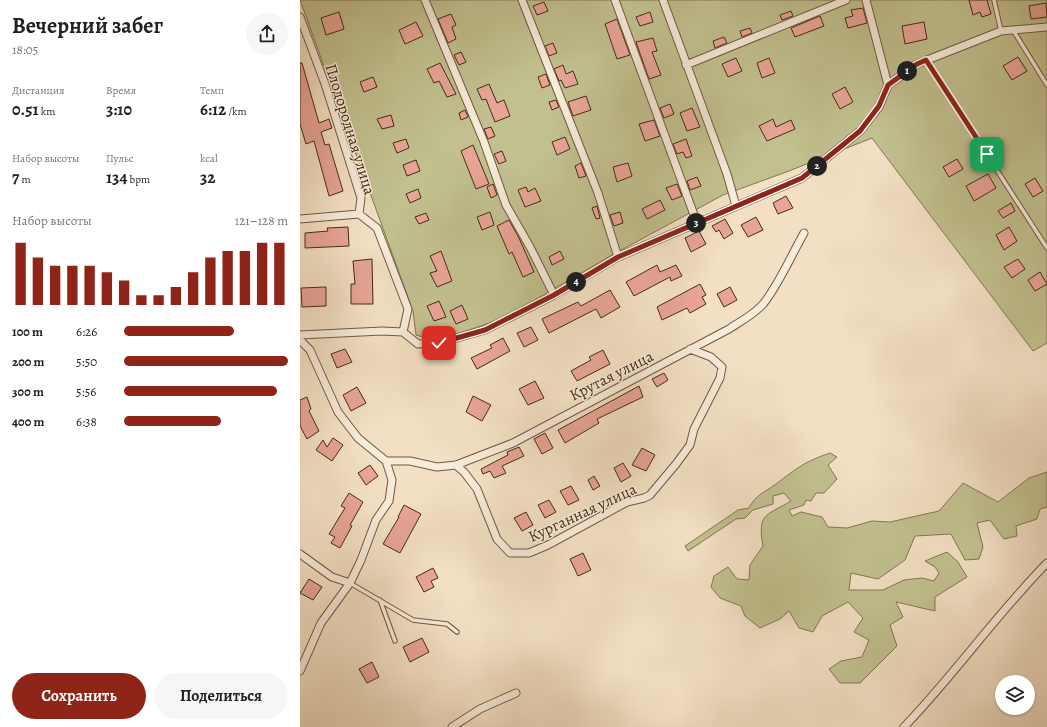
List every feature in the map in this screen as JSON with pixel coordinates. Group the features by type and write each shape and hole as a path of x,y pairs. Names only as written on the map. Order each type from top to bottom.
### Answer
{"street":[{"path":"424,0 484,142 506,205 530,247 554,295"},
{"path":"522,0 598,193 618,257"},
{"path":"616,0 697,223"},
{"path":"663,0 727,174 736,206"},
{"path":"686,65 846,0"},
{"path":"866,0 888,85"},
{"name":"Плодородная улица","path":"300,17 325,84 361,198 359,214 377,228 408,308 403,332"},
{"path":"300,335 382,331 403,332 418,344 439,343 485,330 554,295 618,257 802,178 860,131 879,106 888,85 917,64 1001,31 1047,27"},
{"path":"300,219 359,214"},
{"name":"Крутая улица","path":"386,461 410,461 437,467 456,465 513,443 559,417 640,377 750,316 764,303 804,233"},
{"path":"300,340 310,350 338,412 358,438 386,461 392,480 389,501 376,520 362,560 350,583 321,623 300,672"},
{"name":"Курганная улица","path":"456,465 464,472 477,489 497,539 510,554 529,553 548,546 627,502 650,495 690,445 694,429 720,378 722,367 711,357 690,349"},
{"path":"300,554 332,577 350,583"},
{"path":"904,727 922,708 997,617 1047,563"},
{"path":"452,727 480,709 516,693"}],"lane":[{"path":"994,0 1001,31"},
{"path":"1013,30 1047,85"},
{"path":"926,60 1047,248"},
{"path":"350,583 413,620 447,624 457,632"},
{"path":"380,600 395,641"}],"shaded area":[{"path":"300,0 1047,0 1047,343 1033,351 872,138 723,195 612,255 504,318 436,341 416,335 413,311"},
{"path":"830,453 837,457 828,465 837,479 824,493 816,493 811,501 806,500 804,505 789,510 792,516 801,512 822,517 828,527 847,528 872,521 890,522 939,511 963,483 998,502 1029,478 1047,472 1047,507 1040,509 1037,519 1016,526 1017,536 1004,539 990,520 977,523 983,547 979,559 965,560 951,534 915,536 905,560 878,579 851,573 849,590 883,590 904,580 922,578 934,581 939,573 935,567 925,561 947,552 958,562 967,577 935,597 935,611 896,602 903,617 890,625 897,646 860,683 840,683 829,669 841,661 862,657 869,640 854,632 863,618 848,602 822,616 813,632 799,628 789,611 780,619 760,628 745,616 741,606 720,598 711,587 714,576 728,567 737,579 749,580 750,565 763,546 761,527 765,517 791,501 784,493 773,496 773,504 753,510 745,518 736,519 688,551 685,546 738,510 749,508 757,497 801,466"}],"building":[{"path":"969,0 987,0 991,14 982,17 980,12 973,15"},
{"path":"544,2 548,11 537,15 533,6"},
{"path":"1046,3 1047,17 1031,19 1029,6"},
{"path":"863,8 867,23 848,28 845,18 853,16 851,10"},
{"path":"791,11 793,16 782,20 780,15"},
{"path":"339,12 344,29 326,35 321,18"},
{"path":"650,12 653,22 640,26 636,17"},
{"path":"451,14 456,25 452,27 456,39 448,43 438,19"},
{"path":"820,16 824,26 795,37 791,28"},
{"path":"617,19 630,55 617,59 605,24"},
{"path":"416,22 423,36 405,44 399,30"},
{"path":"924,22 927,39 905,44 902,26"},
{"path":"750,28 752,33 742,37 740,31"},
{"path":"724,37 727,43 715,48 713,41"},
{"path":"653,38 657,51 652,52 661,75 649,79 636,42"},
{"path":"553,43 557,53 549,56 545,46"},
{"path":"461,52 466,62 459,65 454,55"},
{"path":"1018,57 1027,71 1012,80 1003,66"},
{"path":"736,58 742,71 728,77 722,64"},
{"path":"769,58 775,73 762,78 757,63"},
{"path":"300,63 302,63 319,123 329,119 332,128 321,132 325,145 329,144 343,191 329,196 314,141 306,144 300,124"},
{"path":"440,63 456,94 447,97 439,81 434,83 427,69"},
{"path":"563,65 566,74 573,71 578,84 565,88 561,80 559,81 554,69"},
{"path":"546,74 550,85 542,88 538,77"},
{"path":"373,77 377,87 364,92 360,82"},
{"path":"489,84 497,103 504,100 510,116 495,122 486,99 482,100 477,89"},
{"path":"845,87 853,102 840,109 832,94"},
{"path":"586,96 591,110 573,116 568,102"},
{"path":"556,100 559,107 552,110 549,102"},
{"path":"670,104 674,114 664,118 660,108"},
{"path":"692,108 700,127 687,131 680,113"},
{"path":"465,110 468,117 461,120 459,113"},
{"path":"391,115 394,126 382,129 377,119"},
{"path":"773,119 776,127 791,120 795,129 767,141 759,126"},
{"path":"654,120 660,136 645,141 639,124"},
{"path":"491,127 495,136 488,139 484,129"},
{"path":"565,137 570,149 557,155 552,142"},
{"path":"406,139 409,148 397,153 393,143"},
{"path":"686,139 692,156 686,158 683,152 677,154 673,144"},
{"path":"473,145 489,184 476,189 461,151"},
{"path":"502,151 506,161 499,164 494,154"},
{"path":"957,159 963,169 949,177 943,167"},
{"path":"416,160 420,171 407,176 403,165"},
{"path":"581,163 586,176 579,178 575,166"},
{"path":"628,163 632,176 617,182 613,167"},
{"path":"988,174 996,188 974,201 966,186"},
{"path":"697,177 701,186 690,190 687,181"},
{"path":"1035,178 1043,191 1033,197 1025,184"},
{"path":"493,184 497,195 491,198 487,187"},
{"path":"677,184 682,196 672,200 666,188"},
{"path":"526,187 528,192 535,188 541,201 525,207 518,190"},
{"path":"418,189 421,198 410,203 406,194"},
{"path":"786,196 793,208 778,214 773,203"},
{"path":"660,200 665,210 647,219 642,209"},
{"path":"1011,203 1015,211 1003,218 998,211"},
{"path":"597,206 600,218 596,219 592,208"},
{"path":"490,212 494,225 482,230 477,217"},
{"path":"620,212 623,223 614,226 610,215"},
{"path":"426,213 429,220 419,224 415,217"},
{"path":"756,217 763,230 748,237 741,225"},
{"path":"725,219 733,233 724,239 719,230 716,232 712,226"},
{"path":"509,220 519,238 534,272 523,277 512,252 509,254 497,226"},
{"path":"348,227 349,246 305,248 305,233 328,231 327,228"},
{"path":"1009,227 1017,241 1004,250 996,235"},
{"path":"699,231 706,244 691,252 685,238"},
{"path":"441,251 452,281 437,287 430,273 437,271 430,256"},
{"path":"560,251 564,259 552,265 549,257"},
{"path":"372,259 373,304 351,304 351,284 355,284 353,261"},
{"path":"1018,259 1025,269 1012,278 1004,267"},
{"path":"657,265 660,272 676,265 682,276 671,281 670,277 634,296 626,282"},
{"path":"1040,272 1047,284 1035,291 1028,280"},
{"path":"700,284 706,295 702,297 706,304 690,313 687,308 662,320 657,307"},
{"path":"326,287 326,306 302,307 301,288"},
{"path":"730,287 737,300 724,307 717,294"},
{"path":"610,290 620,307 601,318 596,309 549,333 542,319 578,302 581,306"},
{"path":"439,301 446,317 434,321 427,306"},
{"path":"462,305 468,319 456,324 450,311"},
{"path":"531,327 538,340 524,347 517,333"},
{"path":"503,338 510,351 477,369 471,358 492,348 490,345"},
{"path":"345,349 352,362 337,368 331,354"},
{"path":"603,350 610,364 577,381 571,371 591,360 589,357"},
{"path":"664,373 668,380 657,387 652,379"},
{"path":"535,381 544,398 528,405 519,389"},
{"path":"639,386 643,397 597,419 599,423 565,443 558,430"},
{"path":"357,387 366,403 351,411 343,395"},
{"path":"473,396 491,405 482,421 466,412"},
{"path":"307,397 311,409 309,411 319,431 307,439 300,426 300,400"},
{"path":"545,433 553,448 542,454 534,439"},
{"path":"333,438 343,445 332,461 316,450 323,440 327,447"},
{"path":"519,447 524,456 502,466 506,473 494,478 490,471 483,474 481,469 508,455 507,452"},
{"path":"642,448 655,455 646,471 632,465"},
{"path":"623,463 631,476 621,482 614,468"},
{"path":"370,465 378,476 366,485 358,473"},
{"path":"594,476 600,486 593,490 588,480"},
{"path":"571,486 579,500 568,505 560,491"},
{"path":"349,493 363,502 350,525 352,526 340,548 331,543 335,537 329,534 345,508 341,506"},
{"path":"549,500 556,512 545,518 538,505"},
{"path":"404,505 421,514 400,553 383,544 399,517"},
{"path":"526,512 533,525 522,531 514,518"},
{"path":"583,553 591,570 578,576 570,559"},
{"path":"433,568 438,578 431,581 434,587 424,592 416,577"},
{"path":"309,579 322,587 313,600 300,593"},
{"path":"422,638 429,652 410,662 403,647"},
{"path":"372,662 379,677 367,683 359,669"}],"route":[{"path":"439,343 485,330 554,295 618,257 802,178 860,131 879,106 888,85 917,64 926,60 987,154"}]}
